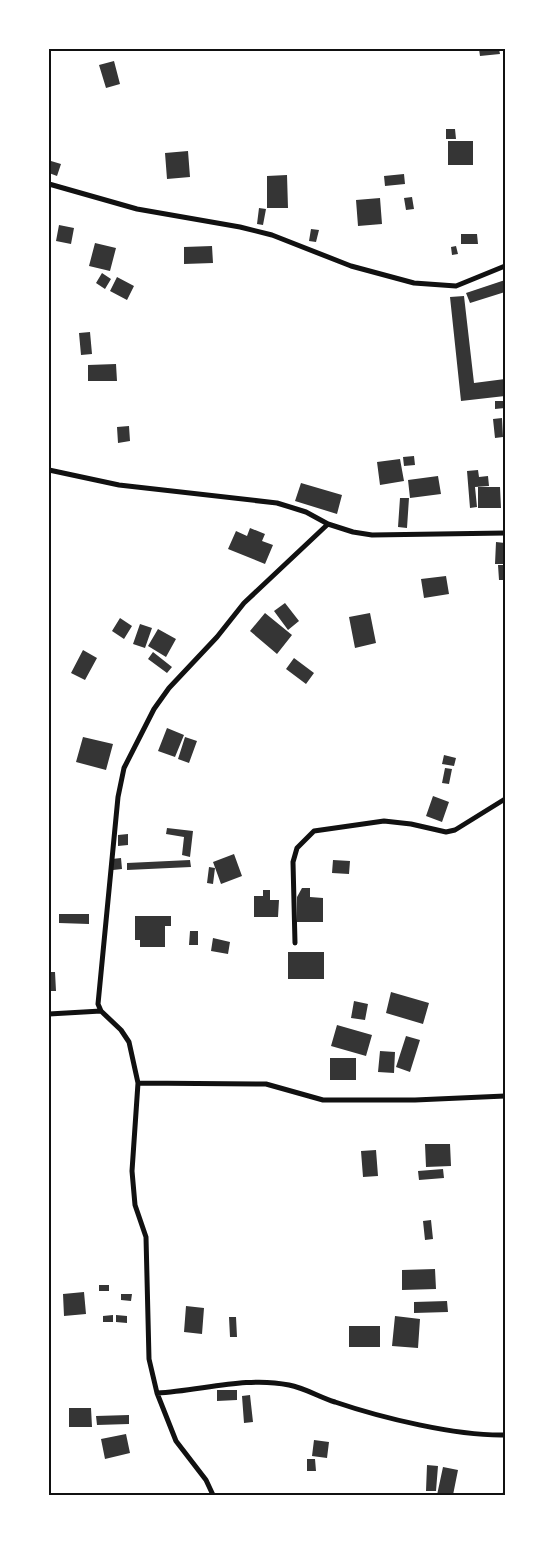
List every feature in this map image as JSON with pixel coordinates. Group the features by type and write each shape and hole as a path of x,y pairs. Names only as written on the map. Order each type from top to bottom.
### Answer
{"street":[{"path":"49,184 137,209 240,227 272,235 351,266 414,283 456,286 505,266"},
{"path":"49,470 119,485 277,503 306,512 328,524 353,532 372,535 505,534"},
{"path":"213,1495 206,1480 176,1441 157,1393 149,1359 146,1237 135,1205 132,1171 138,1083 129,1042 121,1030 101,1011 98,998 118,797 124,768 154,709 169,688 217,637 261,585 328,524"},
{"path":"295,943 294,862 297,848 314,831 384,821 446,832 455,830 505,799"},
{"path":"49,1014 101,1011"},
{"path":"138,1083 266,1084 323,1100 415,1100 505,1096"},
{"path":"157,1393 184,1392 248,1383 280,1384 305,1390 334,1402 407,1421 464,1433 505,1435"}],"building":[{"path":"479,49 499,49 500,54 480,56"},
{"path":"114,61 120,84 106,88 99,65"},
{"path":"446,129 455,129 456,139 446,139"},
{"path":"448,141 473,141 473,165 448,165"},
{"path":"188,151 190,177 167,179 165,153"},
{"path":"51,161 61,164 57,176 49,173"},
{"path":"404,174 405,184 385,186 384,176"},
{"path":"287,175 288,208 267,208 267,176"},
{"path":"412,197 414,209 406,210 404,198"},
{"path":"380,198 382,224 358,226 356,200"},
{"path":"259,208 266,209 263,225 257,224"},
{"path":"59,225 74,228 71,244 56,241"},
{"path":"311,229 319,230 316,242 309,241"},
{"path":"461,234 477,234 478,244 461,244"},
{"path":"95,243 116,248 110,271 89,266"},
{"path":"212,246 213,263 184,264 184,247"},
{"path":"456,246 458,254 452,255 451,247"},
{"path":"102,273 111,279 105,289 96,283"},
{"path":"117,277 134,286 127,300 110,291"},
{"path":"505,280 505,292 470,303 466,293"},
{"path":"464,296 474,383 505,379 505,396 461,401 450,297"},
{"path":"90,332 92,354 81,355 79,333"},
{"path":"116,364 117,381 88,381 88,365"},
{"path":"495,401 505,401 505,408 495,409"},
{"path":"502,418 503,437 495,438 493,419"},
{"path":"129,426 130,441 118,443 117,427"},
{"path":"414,456 415,465 404,466 403,457"},
{"path":"400,459 404,481 380,485 377,462"},
{"path":"478,470 479,477 488,476 489,486 475,487 477,507 470,508 467,471"},
{"path":"438,476 441,494 410,498 408,480"},
{"path":"301,483 342,495 337,514 295,501"},
{"path":"478,487 500,487 501,508 478,508"},
{"path":"400,498 409,498 407,528 398,527"},
{"path":"250,528 265,534 262,541 273,545 265,564 228,549 236,531 247,536"},
{"path":"496,542 505,543 505,564 495,564"},
{"path":"498,565 505,565 505,580 499,580"},
{"path":"446,576 449,594 424,598 421,579"},
{"path":"285,603 299,621 288,630 274,611"},
{"path":"265,613 292,635 277,654 250,631"},
{"path":"370,613 376,643 355,648 349,617"},
{"path":"120,618 132,626 124,639 112,631"},
{"path":"140,624 152,628 145,648 133,644"},
{"path":"158,629 176,639 166,657 148,646"},
{"path":"83,650 97,658 85,680 71,673"},
{"path":"153,652 172,667 167,673 148,659"},
{"path":"294,658 314,673 306,684 286,669"},
{"path":"167,728 184,735 175,757 158,751"},
{"path":"83,737 113,744 106,770 76,762"},
{"path":"185,737 197,741 189,763 178,759"},
{"path":"444,755 456,758 454,766 442,764"},
{"path":"445,768 452,769 449,784 442,783"},
{"path":"433,796 449,802 442,822 426,816"},
{"path":"167,828 193,831 190,857 182,855 184,837 166,834"},
{"path":"128,834 128,845 118,846 118,835"},
{"path":"234,854 242,876 221,884 213,862"},
{"path":"121,858 122,869 113,870 112,859"},
{"path":"190,860 191,867 127,870 127,863"},
{"path":"333,860 350,861 349,874 332,873"},
{"path":"209,867 215,868 213,884 207,883"},
{"path":"302,888 310,888 310,897 323,898 323,922 297,922 297,897"},
{"path":"263,890 270,890 270,900 279,900 278,917 254,917 254,896 263,896"},
{"path":"59,914 89,914 89,924 59,923"},
{"path":"135,916 171,916 171,926 165,926 165,947 140,947 140,940 135,940"},
{"path":"190,931 198,931 198,945 189,945"},
{"path":"213,938 230,942 228,954 211,951"},
{"path":"288,952 324,952 324,979 288,979"},
{"path":"49,972 55,972 56,991 49,991"},
{"path":"391,992 429,1003 423,1024 386,1013"},
{"path":"354,1001 368,1004 365,1020 351,1018"},
{"path":"337,1025 372,1035 366,1056 331,1046"},
{"path":"406,1036 420,1040 410,1072 396,1067"},
{"path":"380,1051 395,1052 394,1073 378,1072"},
{"path":"330,1058 356,1058 356,1080 330,1080"},
{"path":"425,1144 450,1144 451,1166 426,1167"},
{"path":"376,1150 378,1176 363,1177 361,1151"},
{"path":"443,1169 444,1178 419,1180 418,1171"},
{"path":"431,1220 433,1239 425,1240 423,1221"},
{"path":"435,1269 436,1289 402,1290 402,1270"},
{"path":"99,1285 109,1285 109,1291 99,1291"},
{"path":"84,1292 86,1314 64,1316 63,1294"},
{"path":"121,1294 132,1294 131,1301 121,1300"},
{"path":"447,1301 448,1312 414,1313 414,1302"},
{"path":"186,1306 204,1308 202,1334 184,1332"},
{"path":"113,1315 113,1322 103,1322 103,1316"},
{"path":"116,1315 127,1316 127,1323 116,1322"},
{"path":"395,1316 420,1319 418,1348 392,1346"},
{"path":"229,1317 236,1317 237,1337 230,1337"},
{"path":"349,1326 380,1326 380,1347 349,1347"},
{"path":"217,1390 237,1390 237,1400 217,1401"},
{"path":"250,1395 253,1422 244,1423 242,1396"},
{"path":"69,1408 91,1408 92,1427 69,1427"},
{"path":"129,1415 129,1424 97,1425 96,1416"},
{"path":"126,1434 130,1453 105,1459 101,1439"},
{"path":"314,1440 329,1442 327,1458 312,1456"},
{"path":"307,1459 315,1459 316,1471 307,1471"},
{"path":"427,1465 438,1466 436,1491 426,1491"},
{"path":"443,1467 458,1470 453,1495 437,1495"}]}
